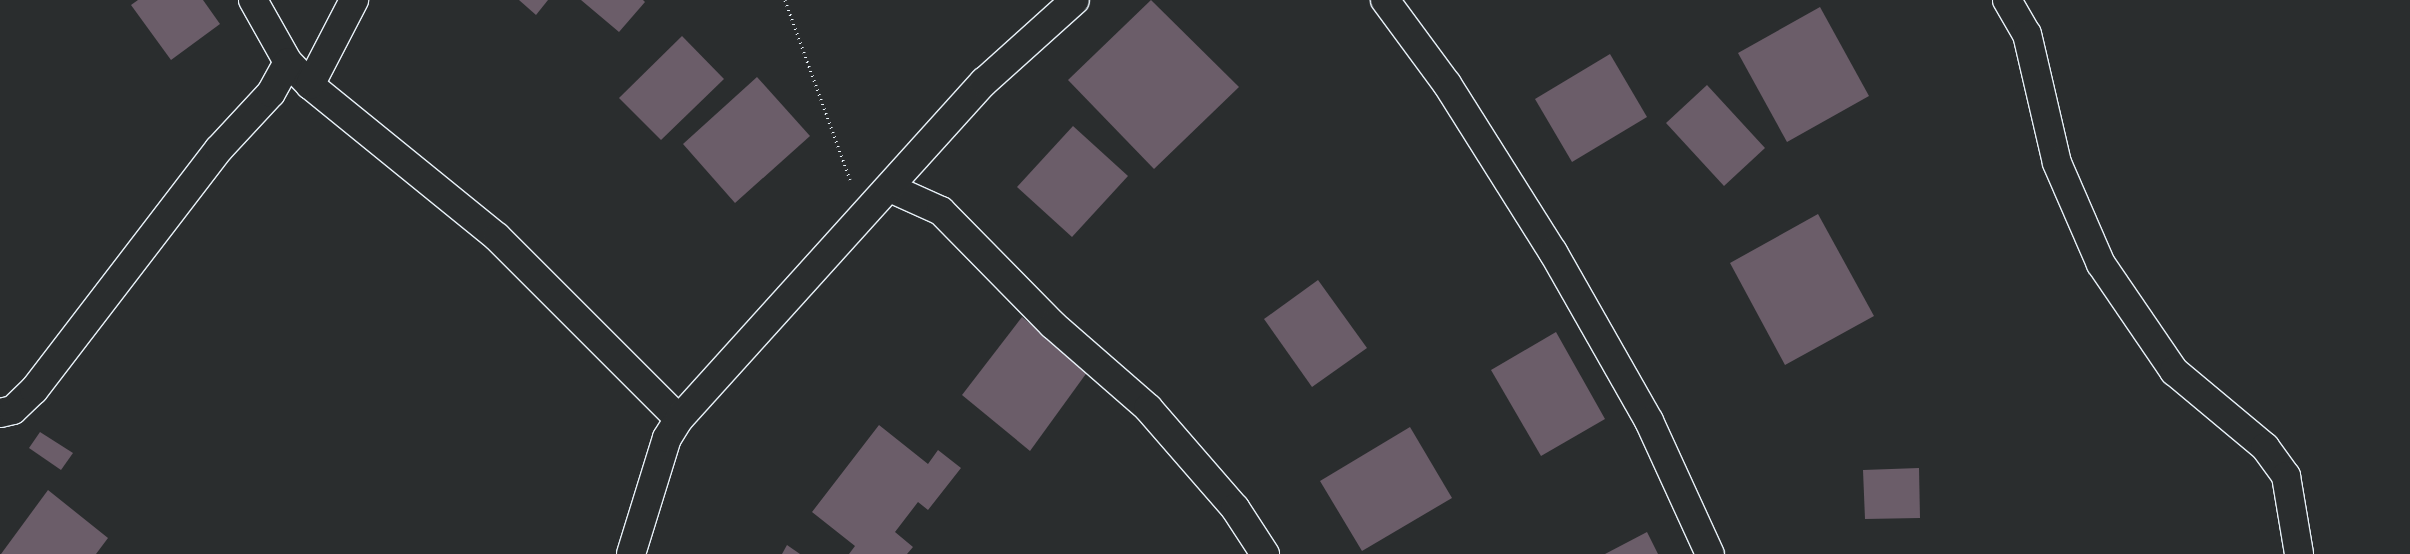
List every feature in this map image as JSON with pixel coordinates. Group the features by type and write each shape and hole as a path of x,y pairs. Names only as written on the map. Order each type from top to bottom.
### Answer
{"street":[{"path":"253,0 288,62 310,85 497,237 679,419"},
{"path":"310,85 354,0"},
{"path":"632,554 667,438 679,419 984,82 1075,0"},
{"path":"1385,0 1447,84 1553,252 1649,421 1710,554"},
{"path":"2007,0 2026,34 2057,163 2101,264 2174,371 2265,447 2286,476 2299,554"},
{"path":"0,413 13,410 34,390 219,149 271,93 288,62"},
{"path":"890,188 941,211 1053,325 1148,408 1235,508 1265,554"}],"path":[{"path":"784,0 863,216"}],"building":[{"path":"138,0 203,0 220,24 171,60 131,5"},
{"path":"519,0 548,0 536,15"},
{"path":"581,0 643,0 645,2 619,32"},
{"path":"1151,0 1239,87 1154,169 1068,80"},
{"path":"1820,7 1869,96 1787,142 1738,53"},
{"path":"682,36 724,79 661,140 619,98"},
{"path":"1610,54 1647,117 1572,162 1535,99"},
{"path":"757,77 810,136 735,203 683,144"},
{"path":"1707,85 1765,148 1724,186 1666,123"},
{"path":"1073,126 1128,176 1072,237 1017,187"},
{"path":"1818,214 1874,316 1785,365 1730,263"},
{"path":"1318,280 1367,348 1312,387 1264,319"},
{"path":"1022,317 1088,371 1030,451 962,395"},
{"path":"1556,332 1605,419 1541,456 1491,370"},
{"path":"879,425 928,464 938,450 961,468 928,510 918,502 895,532 913,547 907,554 849,554 855,546 812,512"},
{"path":"1410,427 1452,498 1362,551 1320,481"},
{"path":"40,432 73,453 61,470 29,448"},
{"path":"1919,468 1920,518 1865,519 1863,470"},
{"path":"48,490 108,538 96,554 1,554"},
{"path":"1647,532 1658,554 1605,554"},
{"path":"787,545 800,554 782,554"}]}
